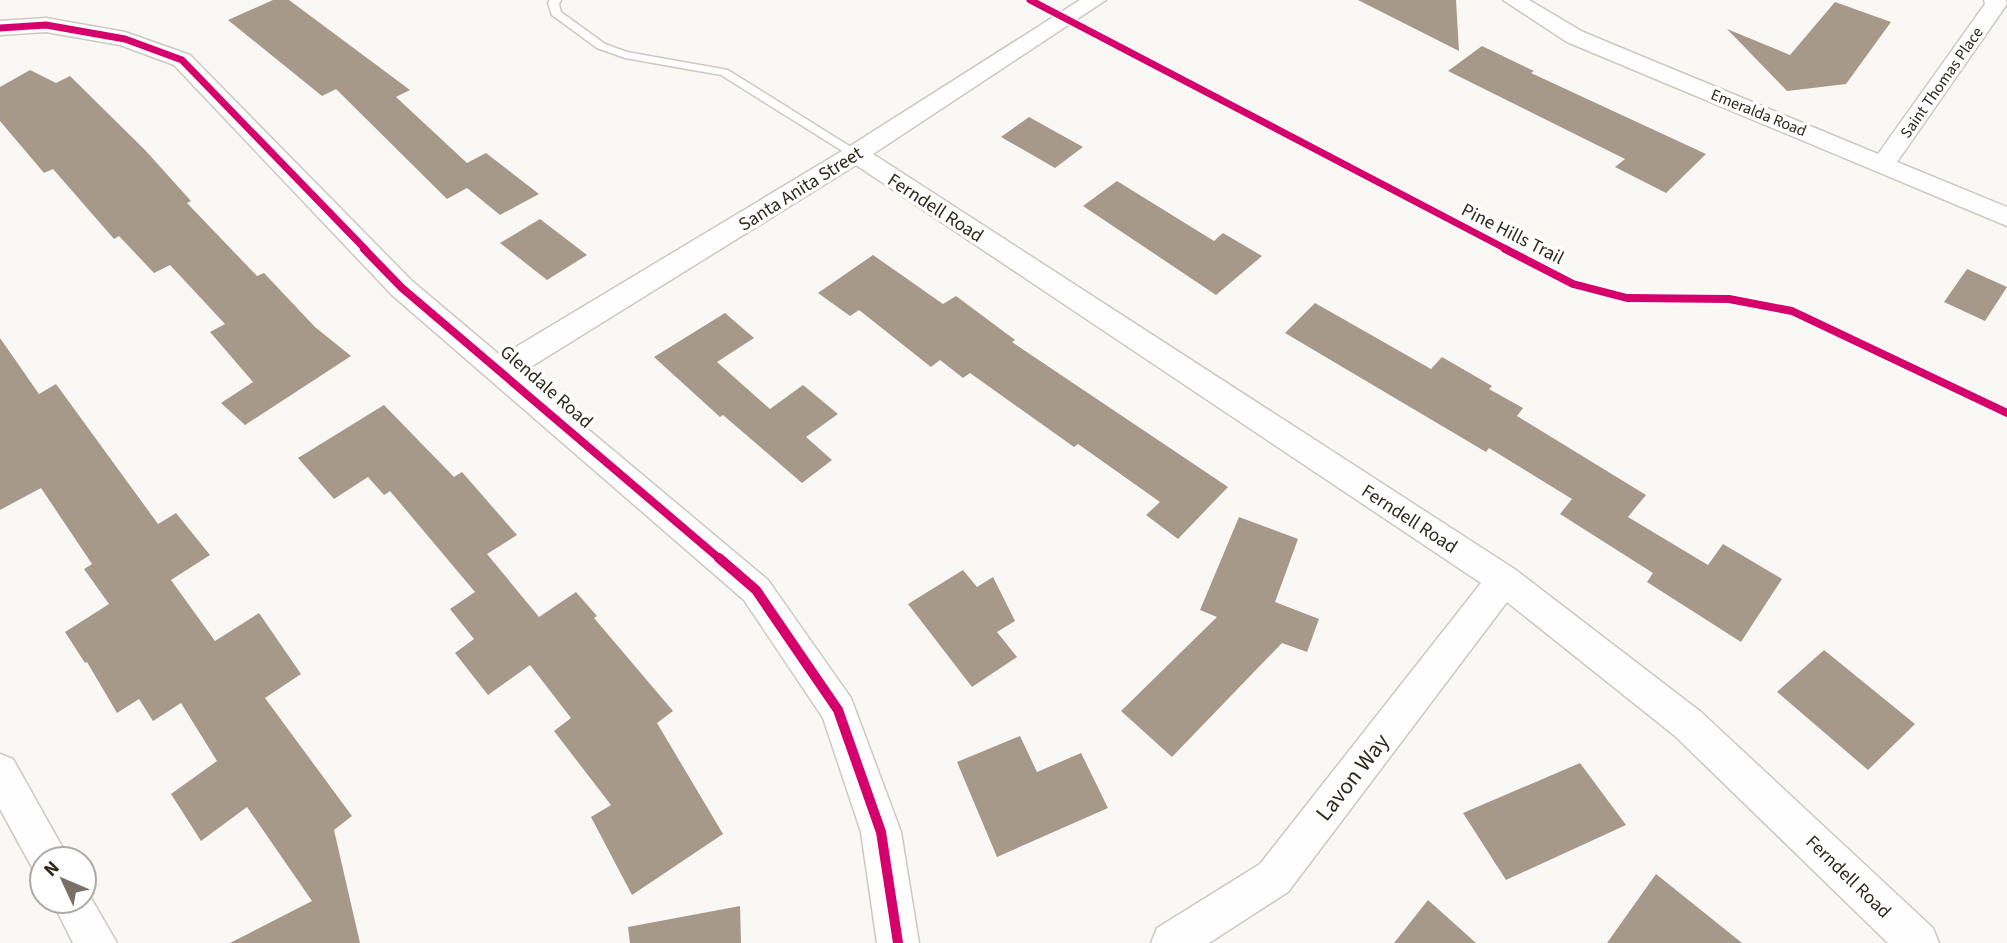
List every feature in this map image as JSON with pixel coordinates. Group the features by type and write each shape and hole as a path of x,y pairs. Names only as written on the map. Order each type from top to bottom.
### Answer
{"street":[{"name":"Santa Anita Street","path":"502,370 856,154 1095,0"},
{"name":"Emeralda Road","path":"1514,0 1576,37 2007,217"},
{"name":"Saint Thomas Place","path":"1883,164 1996,4 1995,0"},
{"name":"Glendale Road","path":"0,29 46,25 125,39 182,60 402,288 502,370 756,590 838,710 881,832 898,943"},
{"name":"Ferndell Road","path":"856,154 1504,580 1688,724 1918,943"},
{"name":"Lavon Way","path":"1172,943 1274,878 1504,580"},
{"path":"0,772 41,845"},
{"path":"80,915 96,943"}],"lane":[{"path":"555,0 553,3 556,13 601,46 625,55 724,72 856,154"}],"building":[{"path":"273,0 289,0 410,90 396,97 467,163 486,153 539,194 500,215 467,188 447,199 336,89 322,96 228,20"},
{"path":"1358,0 1456,0 1459,51"},
{"path":"1835,2 1891,22 1846,84 1787,91 1727,29 1790,55"},
{"path":"1482,46 1534,71 1531,73 1706,154 1666,193 1615,167 1625,159 1448,71"},
{"path":"30,70 56,83 70,76 145,150 191,201 187,203 257,276 264,273 315,327 351,356 245,425 221,403 253,382 210,332 225,324 170,265 154,273 119,236 114,239 53,169 44,173 0,121 0,87"},
{"path":"1029,117 1083,147 1055,168 1001,137"},
{"path":"1117,181 1214,241 1223,233 1262,256 1216,295 1083,206"},
{"path":"540,219 587,255 547,280 500,243"},
{"path":"873,255 943,304 956,296 1015,340 1012,342 1228,487 1178,539 1146,515 1160,502 1078,444 1074,447 970,373 963,378 940,360 931,367 859,310 850,316 818,293"},
{"path":"1967,269 2007,287 1985,321 1944,302"},
{"path":"1315,303 1431,369 1442,357 1492,386 1489,389 1523,408 1517,416 1646,495 1628,517 1708,565 1723,544 1782,579 1741,642 1647,582 1653,573 1560,514 1572,499 1489,448 1486,452 1285,333"},
{"path":"725,313 754,338 717,362 770,409 803,385 838,414 806,437 832,460 802,483 723,415 720,417 654,357"},
{"path":"0,338 39,394 56,384 158,524 176,513 210,555 171,580 215,641 259,613 301,674 265,698 352,816 334,830 360,943 230,943 312,901 247,807 201,841 171,794 217,761 181,703 153,721 139,699 117,713 87,662 85,663 65,632 109,604 84,569 92,564 41,488 0,510"},
{"path":"384,405 454,477 462,472 517,535 487,554 539,617 576,592 597,616 594,618 673,711 657,723 723,834 632,895 591,817 611,805 554,731 571,718 530,665 488,695 455,653 474,639 450,609 475,592 390,491 384,495 368,477 334,499 298,458"},
{"path":"1239,517 1298,539 1275,602 1319,619 1307,652 1282,643 1172,757 1121,711 1217,617 1200,610"},
{"path":"963,570 977,587 993,577 1015,621 997,632 1017,657 972,687 908,604"},
{"path":"1824,650 1915,724 1868,770 1777,692"},
{"path":"1020,736 1037,772 1081,753 1108,808 997,857 957,762"},
{"path":"1580,763 1626,825 1506,880 1463,813"},
{"path":"1656,874 1742,943 1607,943"},
{"path":"1428,900 1476,943 1394,943"},
{"path":"740,906 741,943 630,943 628,927"}],"cycle path":[{"name":"Pine Hills Trail","path":"1030,0 1573,284 1627,298 1729,299 1792,311 2007,413"},
{"path":"0,28 46,25 125,39 182,60 402,288 756,590 838,710 881,832 898,943"}]}
